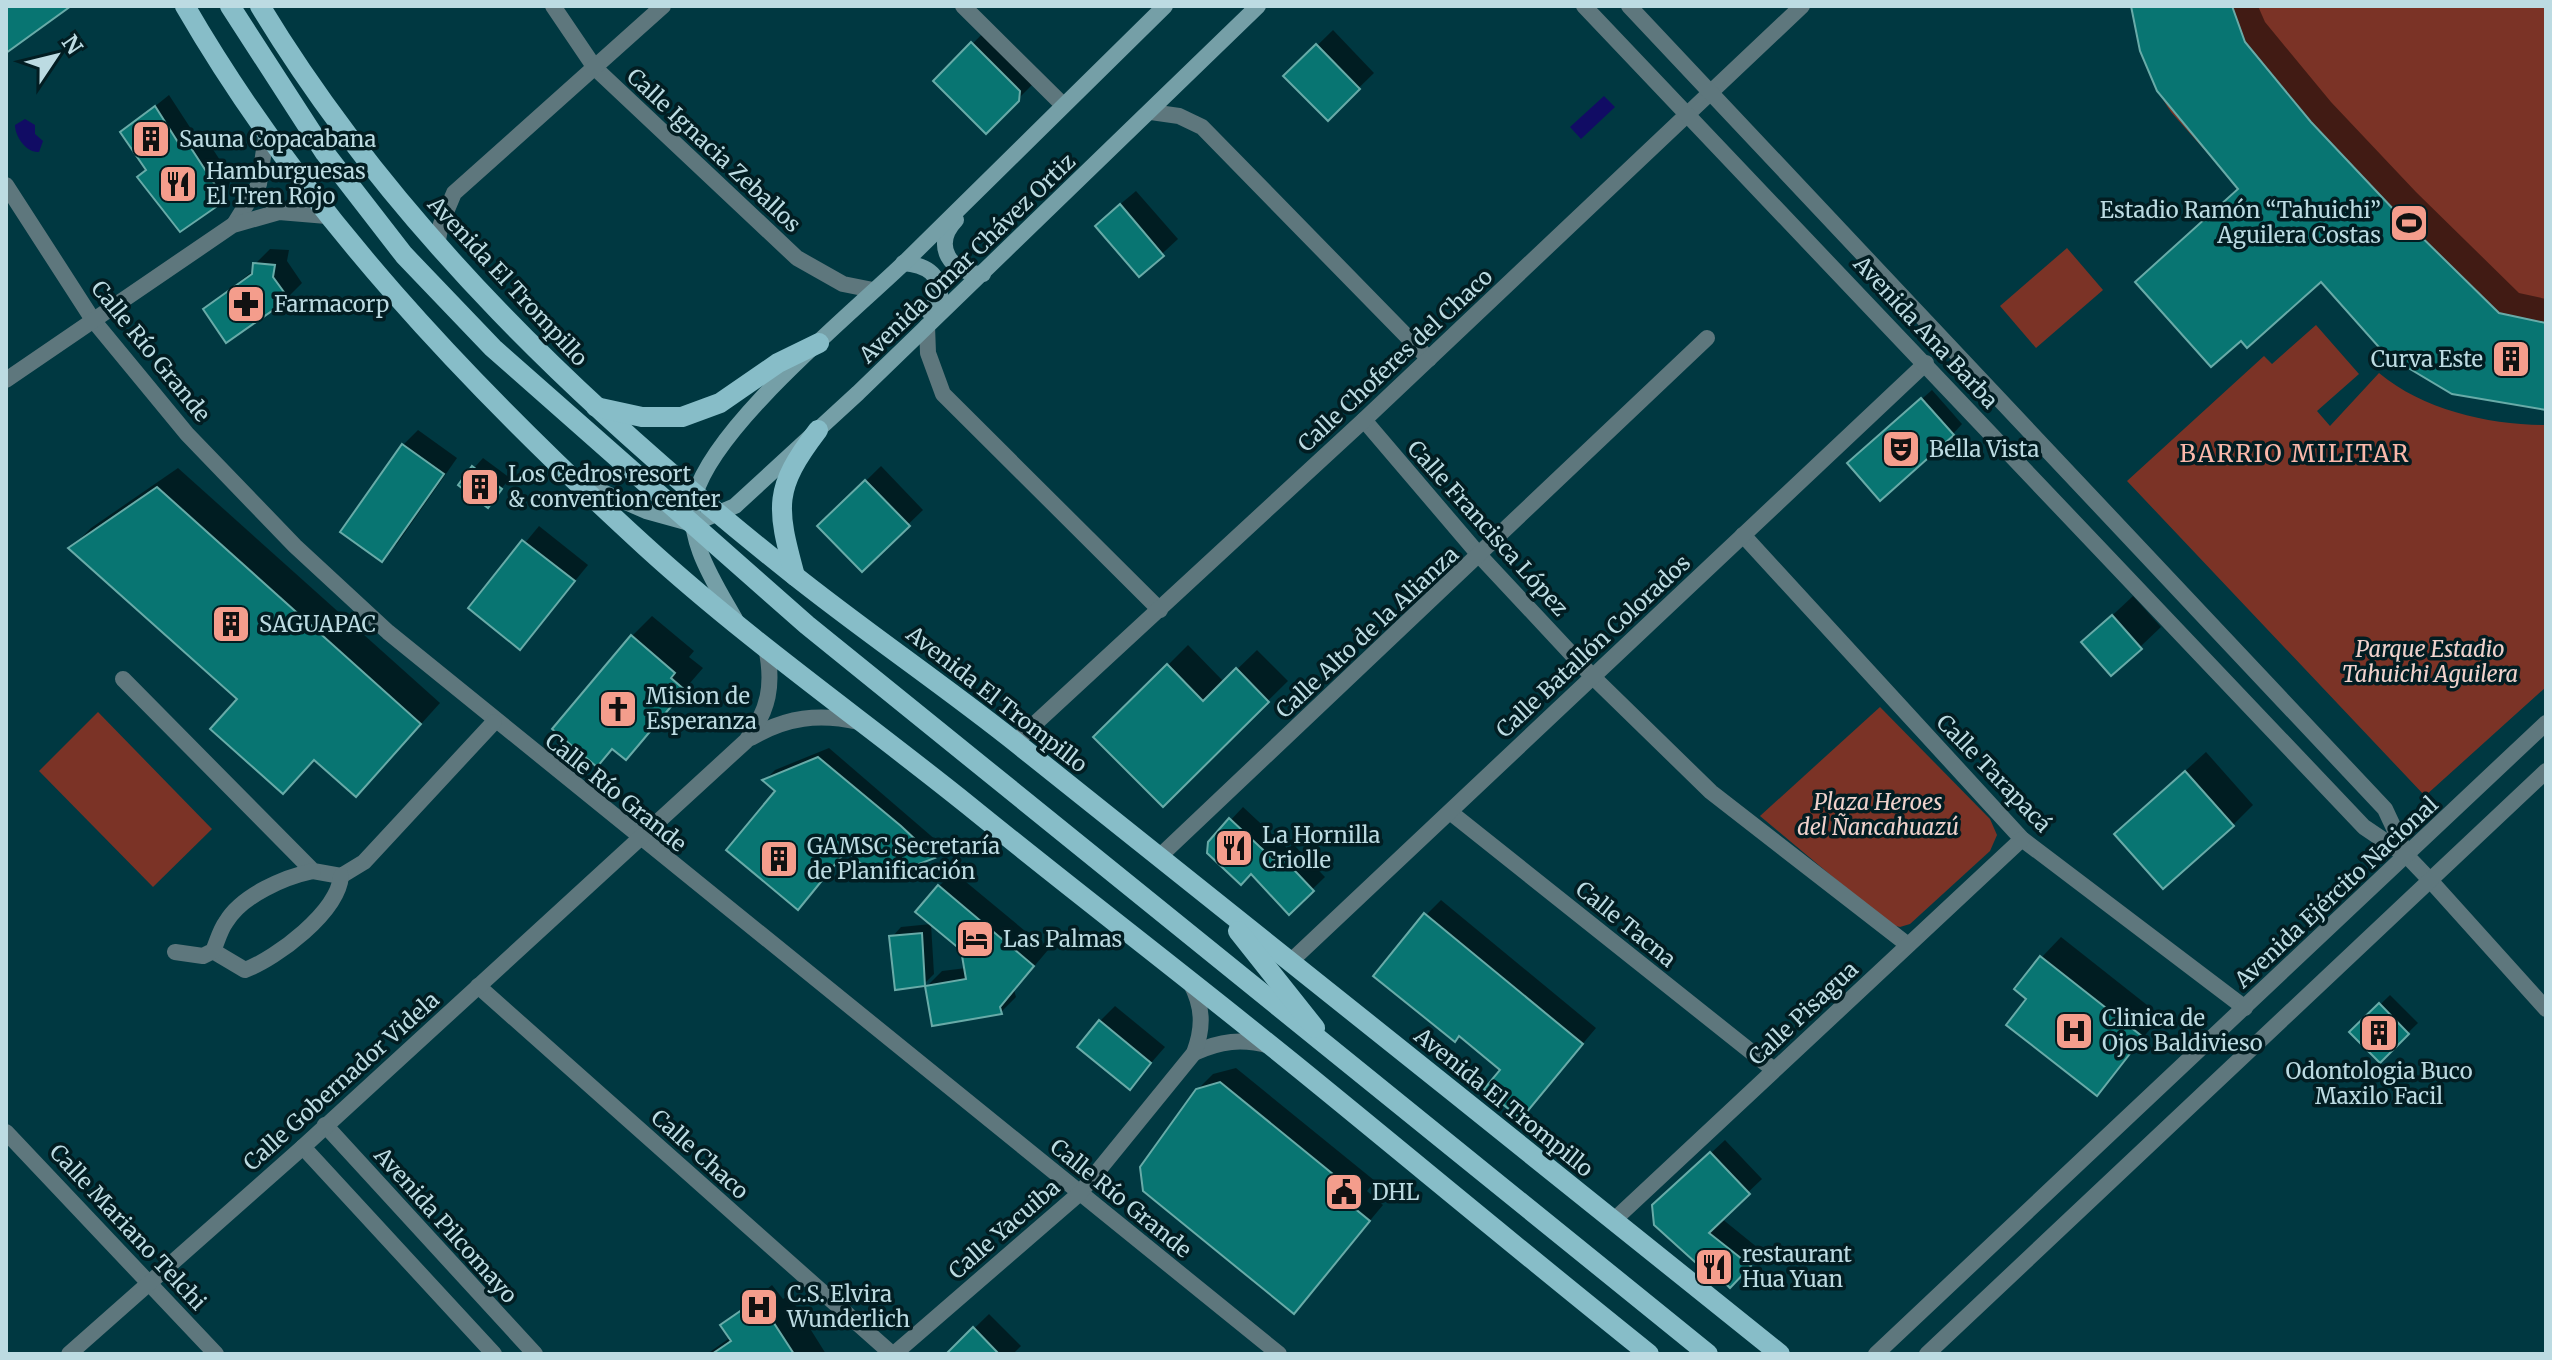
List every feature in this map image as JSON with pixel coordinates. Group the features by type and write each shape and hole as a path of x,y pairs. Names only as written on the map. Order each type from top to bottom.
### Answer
{"main road":[{"path":"185,6 266,136 327,216 433,336 574,479 648,548 766,647 1270,1046 1649,1354"},
{"path":"230,6 325,153 404,255 493,348 807,625 1340,1060 1708,1354"},
{"name":"Avenida El Trompillo","path":"260,6 372,165 437,245 595,407 795,576 1015,742 1780,1354"},
{"name":"Avenida Omar Chávez Ortiz","path":"737,622 710,574 693,524 695,494 717,451 819,343 1165,6"},
{"name":"Avenida Omar Chávez Ortiz","path":"693,524 720,515 757,488 983,274 1258,6"},
{"path":"983,274 969,274 956,268 943,245 945,232 997,178 1019,146"},
{"path":"869,382 878,361 940,299 941,286 932,272 919,264 903,263"},
{"path":"544,394 642,417 682,417 720,403 778,363 819,343"},
{"path":"795,576 780,508 784,483 795,460 818,430"},
{"path":"574,479 646,511 693,524"},
{"path":"1219,906 1340,1060"}],"street":[{"name":"Calle Ignacia Zeballos","path":"553,6 595,68 797,258 843,284 873,290"},
{"path":"437,245 441,224 454,193 663,6"},
{"path":"963,6 1063,105"},
{"name":"Avenida Ana Barba","path":"1584,6 2364,827 2407,856 2546,1009"},
{"name":"Avenida Ana Barba","path":"1629,6 2385,809 2407,856"},
{"name":"Calle Choferes del Chaco","path":"1015,742 1364,420 1802,6"},
{"path":"1151,112 1179,116 1202,127 1429,359"},
{"path":"233,225 259,184 266,136"},
{"name":"Calle Río Grande","path":"6,185 93,320 187,434 295,546 388,632 494,722 1279,1354"},
{"path":"6,380 233,225 279,212 327,216"},
{"path":"927,326 928,353 943,394 1160,610"},
{"name":"Calle Alto de la Alianza","path":"1159,857 1707,338"},
{"name":"Calle Batallón Colorados","path":"1290,962 1926,363"},
{"path":"1945,383 1964,364"},
{"name":"Calle Francisca López","path":"1364,420 1480,556 1592,676 1711,792 1908,945"},
{"name":"Calle Tarapacá","path":"1743,535 2022,839 2245,1008"},
{"path":"2120,570 2140,551"},
{"path":"746,741 761,720 770,697 772,672 766,647"},
{"path":"123,679 313,871"},
{"path":"746,741 773,725 803,717 834,716 865,724"},
{"path":"175,952 203,956 213,951 227,920 251,899 289,876 313,871 341,876 364,862 494,722"},
{"name":"Avenida Ejército Nacional","path":"1876,1354 2546,723"},
{"name":"Calle Gobernador Videla","path":"69,1354 303,1147 746,741"},
{"path":"1927,1354 2546,771"},
{"name":"Calle Tacna","path":"1450,812 1774,1070"},
{"name":"Calle Pisagua","path":"1614,1220 2022,839"},
{"path":"213,951 245,970 265,962 335,899 341,876"},
{"name":"Calle Yacuiba","path":"893,1354 1080,1193 1194,1053 1202,1024 1197,994 1190,982"},
{"name":"Calle Chaco","path":"478,986 893,1354"},
{"path":"1194,1053 1224,1042 1255,1042 1270,1046"},
{"name":"Avenida Pilcomayo","path":"325,1125 535,1354"},
{"name":"Calle Mariano Telchi","path":"6,1132 216,1354"},
{"path":"303,1147 494,1354"}],"green space":[{"name":"Estadio Ramón “Tahuichi” Aguilera Costas","path":"2131,6 2546,6 2546,410 2457,395 2385,354 2171,112 2145,61"},
{"path":"2067,248 2103,290 2036,348 2000,306"},
{"name":"Parque Estadio Tahuichi Aguilera","path":"2316,325 2359,374 2317,411 2330,426 2379,373 2416,397 2458,413 2502,422 2546,425 2546,687 2425,796 2127,481 2264,356 2272,364"},
{"name":"Plaza Heroes del Ñancahuazú","path":"1880,707 1990,819 1997,835 1990,851 1910,924 1900,927 1889,924 1760,816"},
{"path":"98,712 212,829 153,887 39,771"}],"shaded area":[{"path":"1604,96 1615,107 1581,139 1570,127"},
{"path":"25,119 35,125 35,134 43,141 39,152 26,147 17,134 15,125"}],"building":[{"path":"6,6 71,6 6,53"},
{"path":"2131,6 2232,6 2245,42 2311,122 2396,212 2499,313 2546,323 2546,410 2452,394 2385,354 2321,282 2247,348 2241,341 2211,367 2135,282 2238,189 2157,91 2140,51"},
{"path":"971,42 1020,91 1019,101 986,134 933,81"},
{"path":"1316,44 1360,89 1328,121 1283,76"},
{"name":"Hamburguesas El Tren Rojo","path":"155,106 181,147 187,142 219,191 216,207 180,232 137,177 146,170 120,132"},
{"path":"1120,204 1164,256 1139,277 1095,226"},
{"name":"Farmacorp","path":"253,263 275,265 273,277 289,299 226,343 203,309 252,274"},
{"name":"Bella Vista","path":"1921,398 1954,435 1880,501 1847,463"},
{"path":"402,444 444,474 382,562 340,532"},
{"name":"Los Cedros resort & convention center","path":"472,466 502,489 488,508 458,485"},
{"path":"865,480 910,526 862,572 817,526"},
{"name":"SAGUAPAC","path":"157,487 421,724 356,797 314,760 283,794 210,729 237,699 68,548"},
{"path":"522,540 575,581 520,650 468,608"},
{"path":"2112,615 2142,649 2111,676 2081,642"},
{"name":"Mision de Esperanza","path":"631,635 675,673 671,678 685,690 626,760 612,749 597,767 552,729"},
{"path":"1167,664 1203,701 1236,668 1269,702 1163,807 1093,737"},
{"path":"818,757 935,858 879,879 846,851 798,910 726,850 775,791 762,780"},
{"path":"2185,771 2234,826 2163,889 2114,834"},
{"path":"1229,818 1274,860 1280,855 1314,891 1289,915 1251,874 1241,885 1207,853 1208,842"},
{"path":"938,885 1034,966 1000,1007 1002,1014 932,1026 925,986 966,979 961,950 915,912"},
{"path":"1424,913 1583,1044 1521,1119 1484,1089 1500,1070 1459,1036 1455,1042 1373,976"},
{"path":"922,933 925,986 895,990 889,936"},
{"name":"Clinica de Ojos Baldivieso","path":"2040,956 2143,1037 2097,1096 2006,1025 2026,999 2014,989"},
{"name":"Odontologia Buco Maxilo Facil","path":"2379,1003 2409,1034 2380,1063 2349,1032"},
{"path":"1099,1020 1151,1063 1130,1090 1077,1047"},
{"path":"1220,1082 1361,1197 1353,1207 1370,1221 1294,1314 1143,1191 1140,1167 1196,1089"},
{"path":"1710,1152 1750,1194 1709,1233 1751,1266 1730,1288 1719,1277 1716,1281 1654,1225 1652,1205"},
{"path":"752,1303 762,1318 768,1314 794,1354 712,1354 731,1341 720,1325"},
{"path":"973,1327 999,1354 946,1354"}],"place":[{"name":"Sauna Copacabana","path":"151,139"},
{"name":"Hamburguesas El Tren Rojo","path":"178,184"},
{"name":"Estadio Ramón “Tahuichi” Aguilera Costas","path":"2409,223"},
{"name":"Farmacorp","path":"246,304"},
{"name":"Curva Este","path":"2511,359"},
{"name":"Bella Vista","path":"1901,449"},
{"name":"Los Cedros resort & convention center","path":"480,487"},
{"name":"SAGUAPAC","path":"231,624"},
{"name":"Mision de Esperanza","path":"618,709"},
{"name":"La Hornilla Criolle","path":"1234,848"},
{"name":"GAMSC Secretaría de Planificación","path":"779,859"},
{"name":"Las Palmas","path":"975,939"},
{"name":"Clinica de Ojos Baldivieso","path":"2074,1031"},
{"name":"Odontologia Buco Maxilo Facil","path":"2379,1033"},
{"name":"DHL","path":"1344,1192"},
{"name":"restaurant Hua Yuan","path":"1714,1267"},
{"name":"C.S. Elvira Wunderlich","path":"759,1307"}],"district":[{"name":"BARRIO MILITAR","path":"2295,453"}]}
